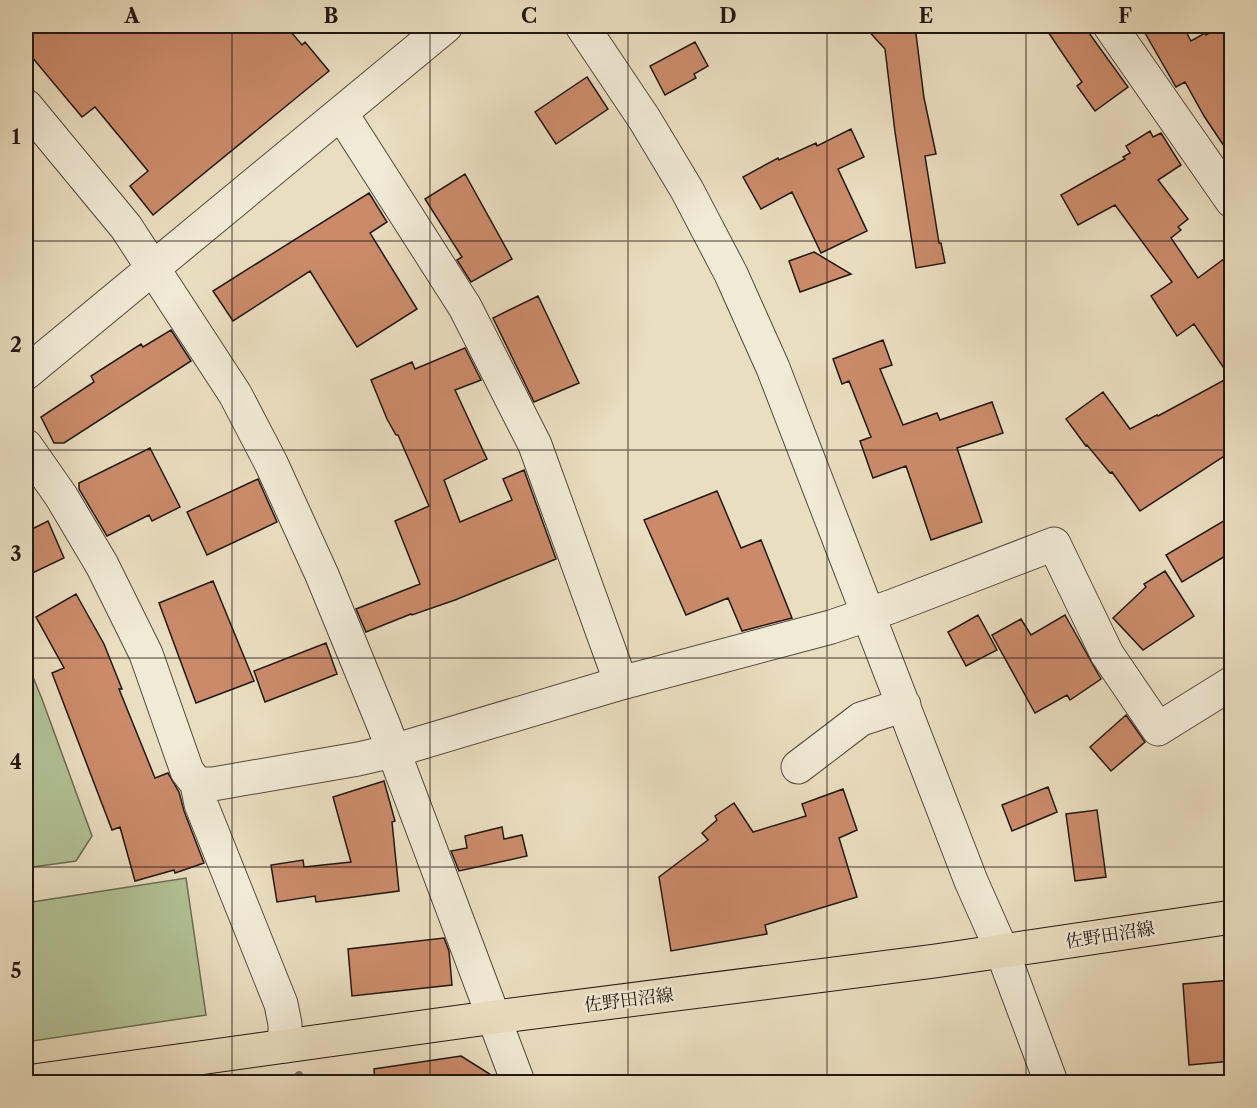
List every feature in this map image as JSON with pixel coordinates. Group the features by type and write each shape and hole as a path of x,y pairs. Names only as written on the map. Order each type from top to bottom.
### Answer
{"main road":[{"name":"佐野田沼線","path":"26,1082 495,1017 1002,951 1232,917"}],"street":[{"path":"26,373 446,26"},
{"path":"582,26 687,190 730,274 773,368 971,881 1002,951 1051,1083"},
{"path":"1110,26 1232,201"},
{"path":"26,105 126,227 235,394 271,463 322,575 393,751 518,1083"},
{"path":"341,113 465,307 535,445 621,683"},
{"path":"26,446 61,496 102,565 146,654 187,771 197,784 201,804 281,1004 285,1024 285,1046"},
{"path":"197,784 213,784 393,751 621,683 831,627 1054,544 1107,654 1158,729 1232,683"},
{"path":"798,767 861,719 904,705"}],"green space":[{"path":"26,660 92,836 76,861 26,868"},
{"path":"186,878 206,1015 26,1042 26,903"}],"building":[{"path":"26,26 286,26 302,45 305,42 329,71 153,215 130,186 148,171 95,107 82,117 26,50"},
{"path":"864,26 915,26 924,98 936,154 925,156 939,243 941,243 945,263 916,268 885,49"},
{"path":"1044,26 1084,26 1128,87 1095,111 1077,86 1082,82"},
{"path":"1141,26 1183,26 1191,41 1221,26 1232,26 1232,158 1185,82 1176,87"},
{"path":"695,42 708,66 694,74 696,78 665,95 650,66"},
{"path":"587,77 608,109 556,144 535,112"},
{"path":"851,129 864,157 838,169 867,231 821,253 792,192 761,209 743,177 778,158 779,160 816,143 817,146"},
{"path":"1150,131 1153,137 1161,133 1181,165 1158,180 1188,219 1178,227 1181,230 1171,238 1198,278 1232,253 1232,450 1140,511 1112,472 1110,473 1086,446 1066,419 1103,392 1130,429 1230,377 1194,324 1177,336 1151,296 1172,282 1115,205 1078,225 1061,195 1125,159 1123,157 1130,153 1126,146"},
{"path":"465,174 512,259 471,282 457,260 462,257 425,199"},
{"path":"369,193 387,222 370,233 417,309 357,347 310,271 233,321 213,291"},
{"path":"814,252 851,274 800,292 789,261"},
{"path":"538,296 579,383 534,402 493,318"},
{"path":"171,330 191,361 64,443 54,443 41,417 94,382 91,376 141,344 143,347"},
{"path":"883,340 892,365 880,369 903,425 937,413 940,420 992,402 1003,433 957,448 982,522 931,540 906,466 873,478 860,441 871,437 849,381 842,384 833,359"},
{"path":"465,348 481,380 455,390 487,459 444,480 460,522 512,500 503,479 524,470 556,559 455,600 366,632 356,609 420,584 395,521 429,506 371,380 412,362 415,369"},
{"path":"150,448 180,507 152,521 149,515 107,536 79,489 79,483"},
{"path":"258,479 277,522 207,555 187,512"},
{"path":"717,491 741,548 761,540 792,618 742,631 728,598 686,615 644,520"},
{"path":"1232,516 1232,552 1182,582 1166,555"},
{"path":"48,521 64,558 26,576 26,532"},
{"path":"1165,571 1194,616 1143,650 1113,618 1146,587 1144,584"},
{"path":"213,581 254,681 196,703 159,603"},
{"path":"76,594 104,644 122,689 119,689 155,778 168,773 179,792 204,863 175,873 174,870 135,881 120,827 112,830 52,673 64,668 36,617"},
{"path":"978,615 997,650 966,666 948,632"},
{"path":"1065,615 1101,679 1070,700 1067,695 1035,713 992,635 1021,619 1031,635"},
{"path":"326,643 337,674 265,702 254,671"},
{"path":"1126,715 1145,742 1111,771 1090,747"},
{"path":"384,781 395,821 392,822 399,891 316,902 315,896 277,902 271,865 303,860 304,867 351,862 333,797"},
{"path":"1048,787 1057,812 1012,831 1002,805"},
{"path":"843,789 857,830 839,838 857,897 765,925 767,934 671,951 659,877 708,840 702,833 717,820 715,816 734,803 753,832 806,816 802,804"},
{"path":"1097,810 1106,877 1075,881 1066,814"},
{"path":"502,827 504,839 522,835 527,856 459,871 451,851 467,848 465,836"},
{"path":"444,938 449,951 452,985 352,996 348,949"},
{"path":"1232,980 1232,1061 1189,1065 1183,984"},
{"path":"461,1056 496,1078 498,1083 375,1083 374,1069"}],"waterway":[{"path":"299,1075 301,1082"}]}
